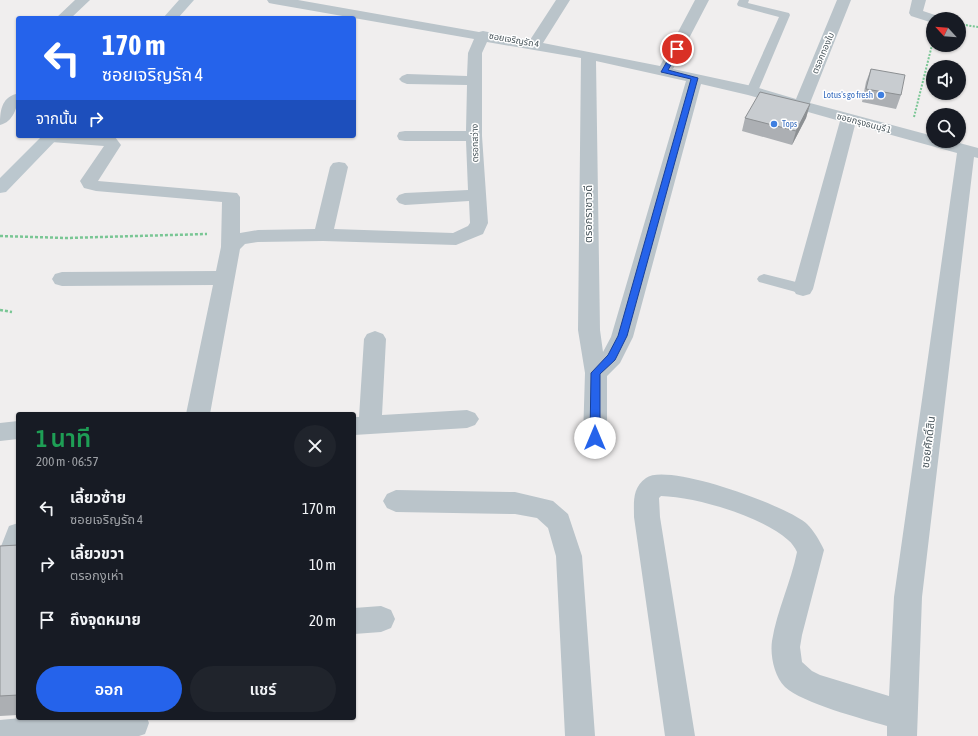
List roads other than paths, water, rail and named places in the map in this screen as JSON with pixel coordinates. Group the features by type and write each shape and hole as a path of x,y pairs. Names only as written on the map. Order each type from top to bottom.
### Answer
{"street":[{"path":"65,16 83,0"},
{"path":"172,16 187,0"},
{"name":"ซอยเจริญรัถ 4","path":"274,0 535,44 752,91"},
{"path":"535,44 563,0"},
{"path":"664,72 702,0"},
{"name":"ตรอกทองใบ","path":"800,106 844,0"},
{"path":"919,0 916,13 926,17"},
{"name":"ตรอกสว่าง","path":"323,235 456,239 476,230 480,223 476,195 474,136 475,53 483,35"},
{"name":"ตรอกราชาวดี","path":"588,55 589,330 596,373 595,438"},
{"path":"596,373 612,357 622,336 695,78"},
{"path":"407,79 475,81"},
{"name":"ซอยกรุงธนบุรี 1","path":"752,91 800,106 972,151"},
{"path":"0,98 16,99"},
{"path":"0,120 16,100"},
{"path":"803,289 849,119"},
{"path":"405,136 474,136"},
{"path":"0,188 50,138"},
{"path":"66,138 109,141 113,145 90,184 96,186 231,197 231,240 198,412"},
{"name":"ซอยศักดิ์สิน","path":"902,726 908,597 972,151"},
{"path":"231,240 323,235 339,167"},
{"path":"405,199 476,195"},
{"path":"62,279 225,278"},
{"path":"375,339 362,426 467,419"},
{"path":"0,432 16,430"},
{"path":"680,736 647,517 646,495 655,485 678,486 737,502 768,514 798,532 811,550 807,571 789,628 785,655 794,676 820,690 902,726"},
{"path":"396,501 515,503 544,509 559,522 569,556 580,736"},
{"path":"9,561 16,540"},
{"path":"356,621 381,619"},
{"path":"0,734 134,726"}],"lane":[{"path":"744,0 742,4 744,5 785,15 752,91"},
{"path":"764,279 803,289"}],"place":[{"name":"Lotus's go fresh","path":"881,95"},
{"name":"Tops","path":"774,124"}]}
